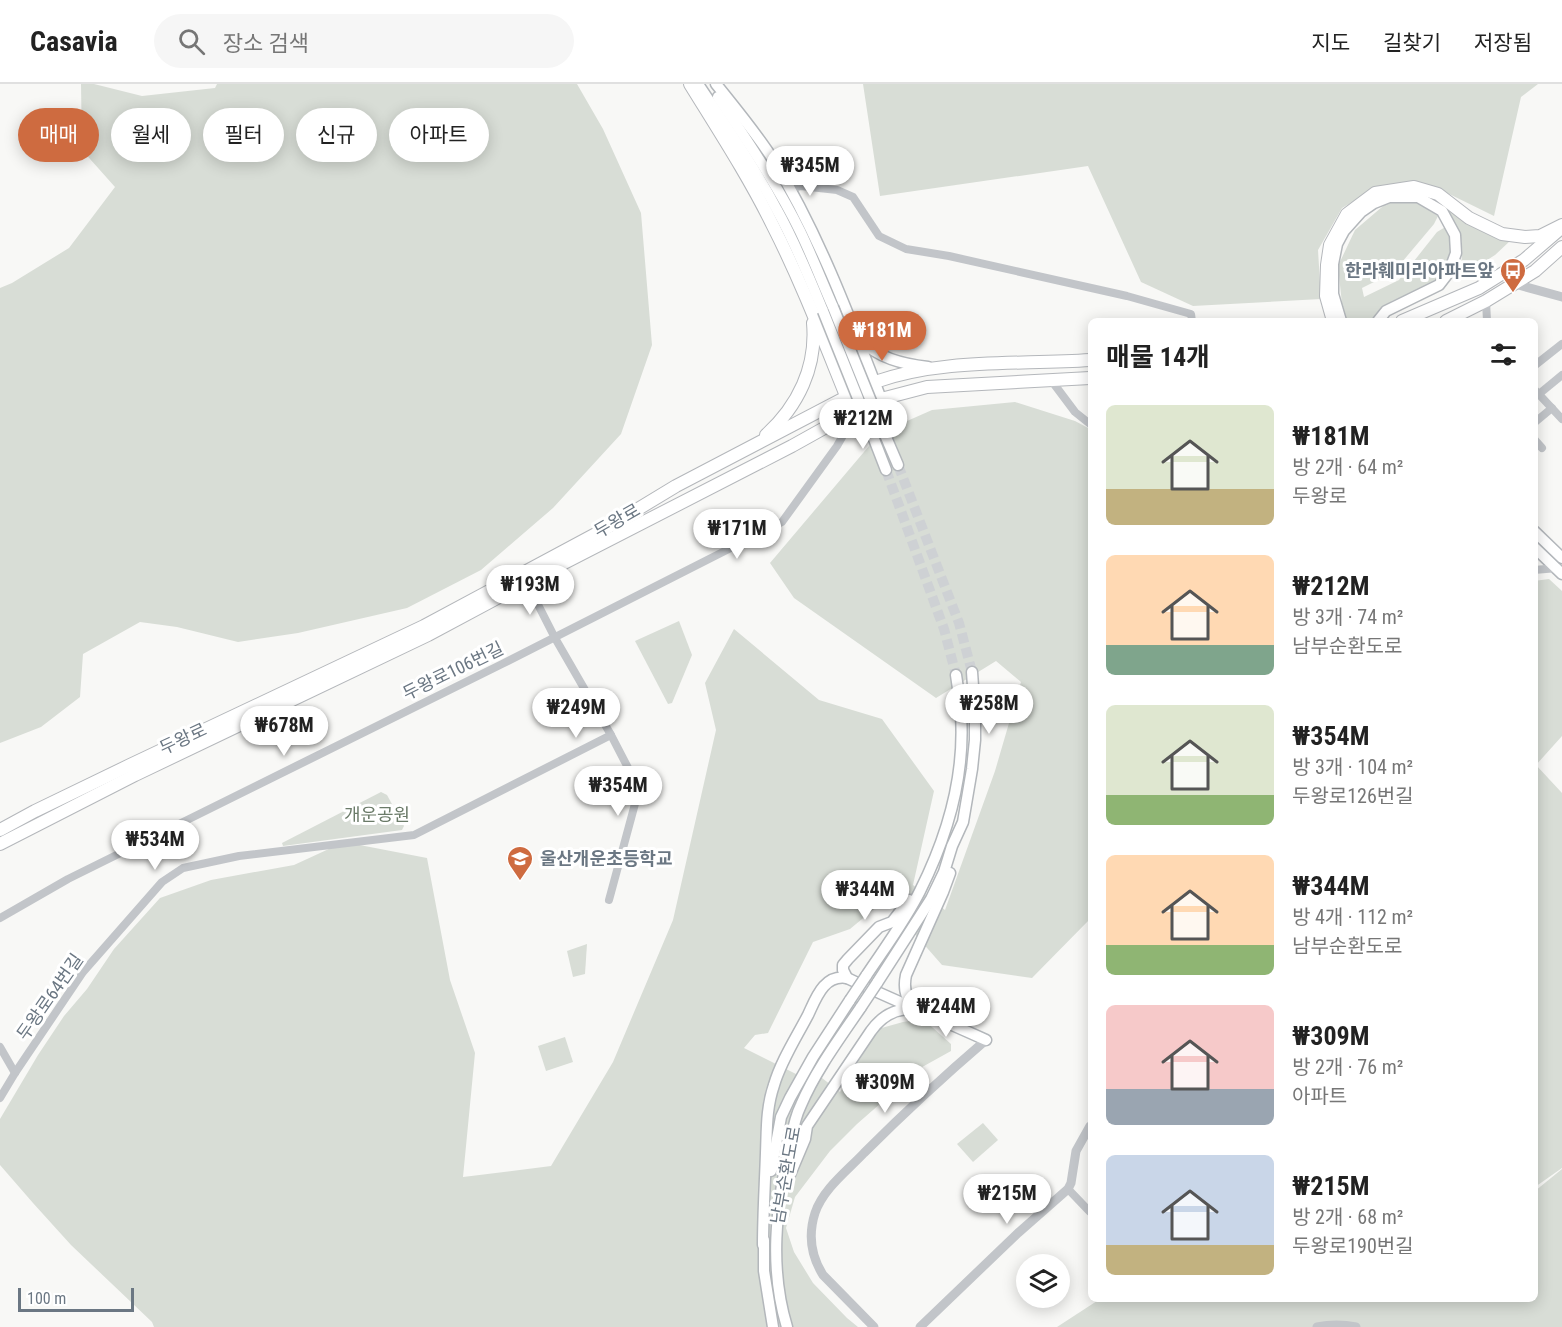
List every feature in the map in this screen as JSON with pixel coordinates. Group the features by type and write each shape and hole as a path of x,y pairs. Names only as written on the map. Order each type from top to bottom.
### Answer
{"main road":[{"path":"690,84 822,310"},
{"path":"698,84 750,163 778,211 872,418 898,465"},
{"path":"710,84 787,207 811,255 827,349 853,412"},
{"path":"716,84 763,145 790,189 812,232 881,399"},
{"path":"1335,318 1326,296 1330,245 1347,214 1375,193 1414,187 1437,194 1470,218 1502,234 1540,236 1562,226"},
{"path":"1336,318 1333,264 1337,244 1344,231 1361,212 1374,203 1389,197 1418,196 1442,211 1455,235 1456,253 1449,272 1439,285 1386,310 1380,318"},
{"path":"1409,318 1479,288 1524,260 1552,238 1562,226"},
{"path":"1452,318 1515,284 1535,271 1562,247"},
{"path":"748,449 781,420 803,386 810,365 814,333 822,310"},
{"path":"827,349 835,357 849,358 856,352 856,336"},
{"path":"856,336 867,347 887,359 940,368"},
{"name":"두왕로","path":"0,844 135,775 428,635 676,486 875,382 906,373 940,368 1088,360"},
{"name":"두왕로","path":"0,830 34,811 525,578 792,446 881,399 927,387 1088,378"},
{"path":"872,418 885,470"},
{"path":"1538,535 1562,558"},
{"path":"1538,551 1560,570"},
{"name":"남부순환도로","path":"787,1327 777,1269 776,1223 793,1124 811,1084 931,899 944,872 963,822 968,797 975,740 972,672"},
{"name":"남부순환도로","path":"773,1327 764,1271 763,1245 767,1194 781,1117 800,1078 920,892 931,866 950,817 959,764 962,741 956,675"},
{"path":"917,1010 905,994 904,982 952,867 968,797"},
{"path":"847,978 843,970 845,962 879,927 892,922 914,894 931,866"},
{"path":"763,1245 766,1123 771,1094 785,1059 821,990 832,979 847,978 986,1040"},
{"path":"776,1223 783,1193 805,1139 807,1126 834,1084 879,1021 899,1010 917,1010"}],"street":[{"path":"790,189 801,186 837,190 853,197 879,236 906,249 949,255 1126,296 1191,314 1192,318"},
{"path":"1515,284 1562,297"},
{"path":"1486,301 1487,318"},
{"path":"1538,363 1562,344"},
{"path":"1538,390 1562,375"},
{"path":"1051,380 1075,412 1088,422"},
{"name":"두왕로106번길","path":"0,918 68,879 555,638 782,522 837,446 865,390 875,382"},
{"path":"1538,392 1562,419"},
{"path":"1538,420 1552,408"},
{"path":"1538,444 1542,448"},
{"path":"1538,570 1560,570"},
{"path":"525,578 555,638 639,789 609,900"},
{"name":"두왕로64번길","path":"0,1047 15,1073 83,972 162,882 173,873 183,868 239,856 414,835 611,735"},
{"path":"874,1327 823,1275 818,1267 812,1249 811,1232 815,1213 834,1183 917,1102 986,1040"},
{"path":"0,1098 15,1073"},
{"path":"920,1327 1018,1233 1068,1189 1076,1152 1088,1130"},
{"path":"1068,1189 1088,1210"},
{"path":"1317,1327 1331,1324 1356,1327"}],"green space":[{"path":"81,84 94,84 142,96 215,88 217,84 577,84 603,129 641,213 652,345 621,434 553,508 481,570 407,608 298,633 238,642 177,627 140,622 83,654 80,697 41,727 0,743 0,288 69,248 115,187 93,162 99,162 99,108 81,108"},
{"path":"863,84 1538,84 1521,97 1494,216 1437,188 1378,187 1342,208 1318,250 1321,299 1193,306 1141,282 1088,166 880,196"},
{"path":"1410,197 1438,216 1434,224 1397,268 1362,288 1364,297 1399,280 1437,232 1447,226 1452,246 1448,265 1436,282 1392,301 1379,316 1346,318 1342,304 1338,266 1355,230 1389,201"},
{"path":"1444,205 1510,241 1495,255 1459,278 1462,256 1461,240 1456,224"},
{"path":"1015,402 1075,421 1088,428 1088,921 1032,978 942,965 885,900 850,929 813,942 768,1033 755,1035 744,1048 796,1074 813,1071 840,1092 878,1029 923,1019 951,1044 951,1051 906,1076 889,1096 857,1124 830,1151 795,1197 786,1228 794,1252 813,1283 858,1327 154,1327 152,1322 71,1245 0,1165 0,1119 64,1016 87,989 114,949 160,898 211,880 294,865 344,842 427,858 450,980 475,1053 463,1177 551,1166 613,1062 673,920 716,730 705,683 734,629 819,700 882,719 934,791 913,885 945,910 995,771 1021,682 996,661 936,698 794,598 770,563 880,433 932,410"},
{"path":"1549,579 1562,591 1562,736 1538,763 1538,580"},
{"path":"679,621 692,655 672,703 668,704 635,641"},
{"path":"1538,767 1562,793 1562,1168 1538,1185"},
{"name":"개운공원","path":"381,792 387,795 404,826 402,830 283,846 282,843"},
{"path":"587,944 585,974 573,977 567,951"},
{"path":"565,1037 573,1062 546,1071 538,1046"},
{"path":"983,1123 998,1140 973,1162 957,1144"},
{"path":"1562,1169 1562,1327 1057,1327 1095,1302 1538,1302 1538,1189"}],"tunnel":[{"path":"898,465 959,623 972,672"},
{"path":"886,470 944,629 956,675"}],"place":[{"name":"한라훼미리아파트앞","path":"1513,294"},
{"name":"울산개운초등학교","path":"520,882"}]}
